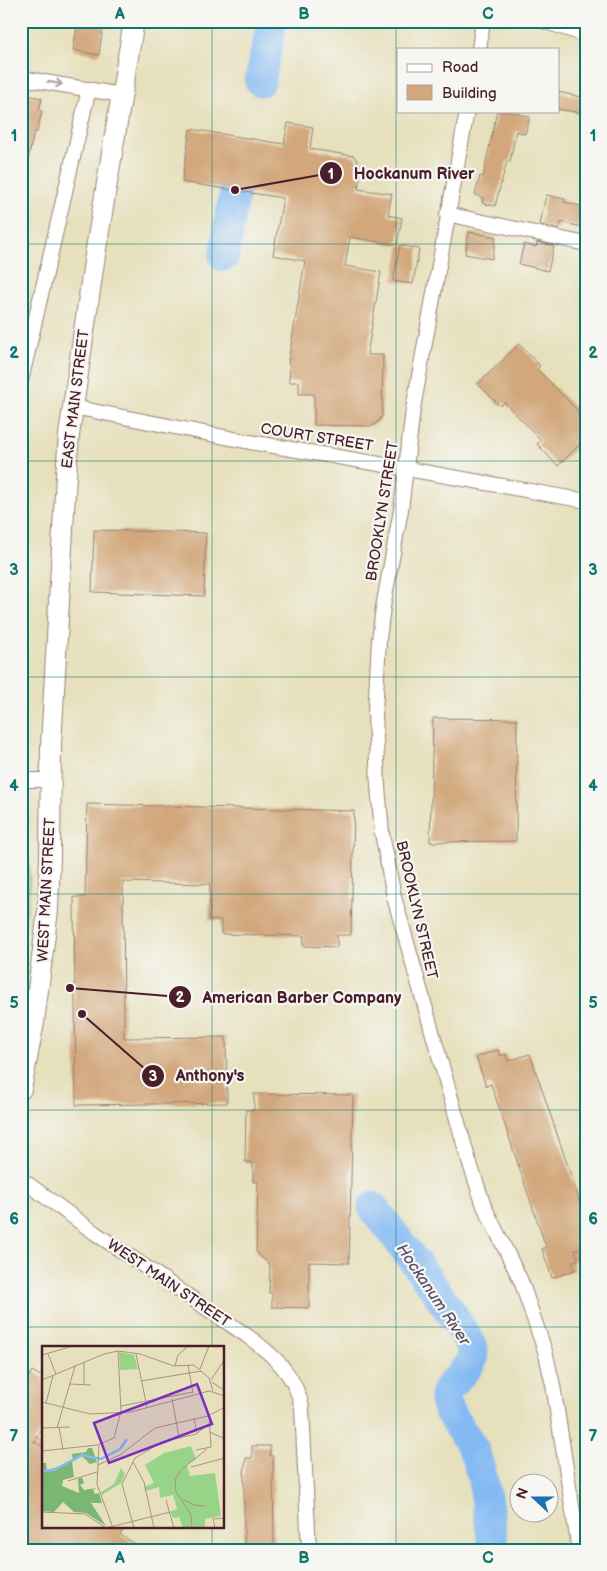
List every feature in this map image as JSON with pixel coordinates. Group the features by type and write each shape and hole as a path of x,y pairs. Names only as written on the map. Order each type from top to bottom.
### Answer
{"main road":[{"name":"EAST MAIN STREET","path":"50,780 66,475 73,407 95,255 134,21"},
{"name":"WEST MAIN STREET","path":"21,1089 34,1022 46,935 50,873 50,780"}],"street":[{"path":"479,48 483,21"},
{"path":"543,21 586,35"},
{"path":"21,78 122,95"},
{"path":"21,381 88,89"},
{"name":"BROOKLYN STREET","path":"467,112 413,409 398,529 383,607 376,674 376,749 380,814 386,853 404,936 468,1158 484,1206 521,1281 545,1351 553,1385 579,1550"},
{"path":"447,214 586,244"},
{"name":"COURT STREET","path":"73,407 250,442 406,468 586,502"},
{"path":"21,780 50,780"},
{"name":"WEST MAIN STREET","path":"21,1179 94,1233 253,1340 269,1353 288,1373 299,1393 302,1408 309,1550"}],"green space":[{"path":"21,836 29,862 30,875 28,902 21,941"}],"building":[{"path":"78,21 103,25 99,55 73,50"},
{"path":"560,92 586,98 586,114 560,109"},
{"path":"21,94 42,98 39,110 42,111 37,132 34,132 27,164 21,163"},
{"path":"497,112 512,112 530,117 525,134 516,131 510,162 507,161 495,206 482,203 483,198 475,195 480,176 483,177"},
{"path":"288,123 313,127 310,149 354,156 362,168 358,189 392,194 388,215 402,218 397,245 350,237 345,266 381,272 367,355 383,355 382,416 372,426 314,425 314,394 299,394 299,382 289,382 290,364 288,364 305,261 273,255 283,198 182,182 190,129 284,144"},
{"path":"546,195 565,199 564,202 586,207 586,228 561,222 559,229 540,225"},
{"path":"469,232 496,237 492,259 465,254"},
{"path":"537,242 554,246 548,271 519,264 524,244 536,247"},
{"path":"400,245 419,249 413,284 393,281"},
{"path":"519,344 540,366 537,369 586,419 586,438 558,466 537,444 541,440 504,402 500,406 478,384"},
{"path":"94,530 206,533 204,596 92,592"},
{"path":"433,718 517,719 516,841 430,842"},
{"path":"87,804 354,811 351,935 337,935 337,947 303,946 304,936 221,934 221,920 209,920 210,884 123,882 124,1038 226,1037 227,1103 76,1105 74,897 85,897"},
{"path":"498,1050 500,1056 506,1054 508,1061 530,1054 586,1220 586,1246 575,1250 578,1260 572,1262 575,1270 552,1278 542,1249 546,1247 491,1084 486,1086 476,1057"},
{"path":"254,1094 353,1095 349,1263 309,1262 309,1308 272,1307 272,1293 269,1293 270,1265 256,1252 258,1182 253,1182 253,1163 245,1162 246,1110 254,1110"},
{"path":"32,1371 42,1377 42,1428 34,1442 42,1446 42,1528 124,1528 120,1535 146,1550 21,1550 21,1390"},
{"path":"252,1446 270,1446 270,1456 273,1456 274,1550 244,1548 244,1473 246,1458 252,1458"}],"waterway":[{"name":"Hockanum River","path":"260,81 272,21"},
{"name":"Hockanum River","path":"224,256 235,190"},
{"name":"Hockanum River","path":"373,1207 446,1305 470,1343 473,1353 471,1360 451,1384 445,1397 448,1410 472,1447 479,1464 487,1501 494,1550"}],"place":[{"name":"Hockanum River","path":"235,190"},
{"name":"American Barber Company","path":"70,988"},
{"name":"Anthony's","path":"82,1014"}]}
